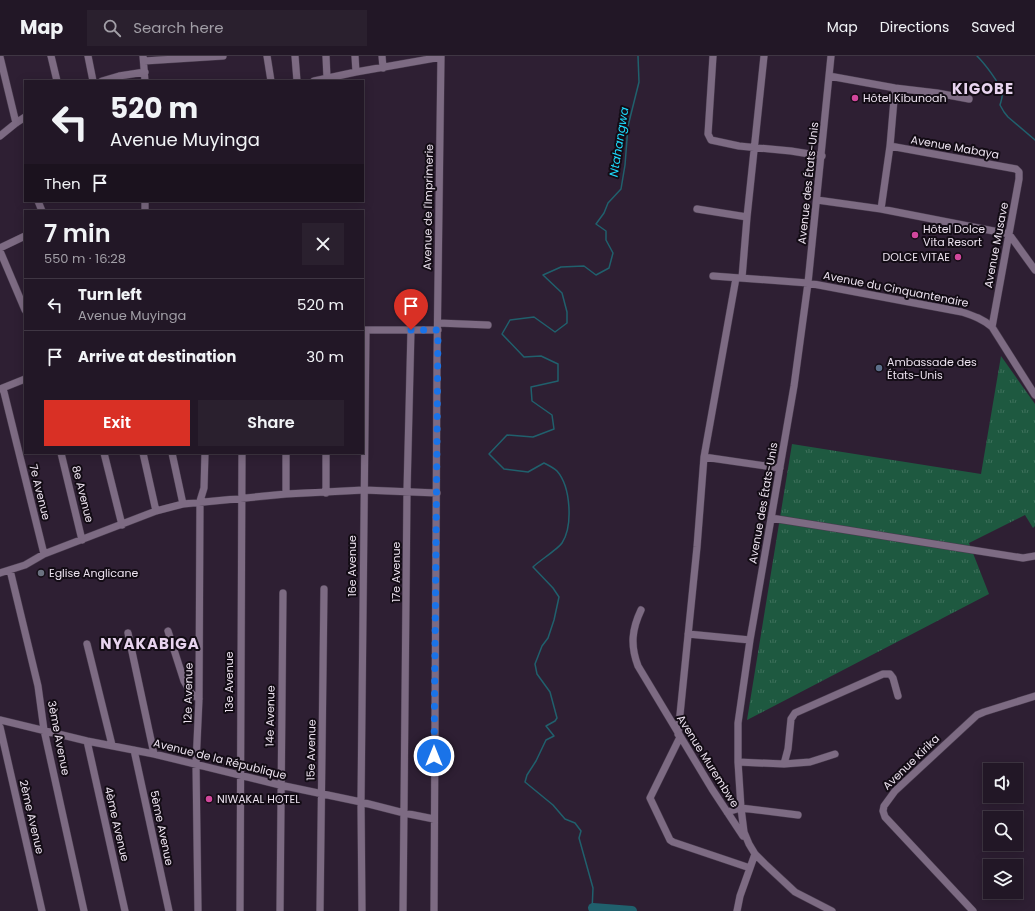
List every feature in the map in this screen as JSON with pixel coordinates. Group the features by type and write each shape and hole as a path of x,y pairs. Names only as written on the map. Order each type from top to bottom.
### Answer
{"street":[{"path":"51,56 57,80"},
{"path":"88,56 93,80"},
{"path":"145,80 143,59 223,56"},
{"path":"267,56 271,80"},
{"path":"295,56 297,80"},
{"path":"326,56 327,78"},
{"path":"355,56 356,72"},
{"path":"382,56 383,68"},
{"path":"713,56 708,134 711,140 739,146 791,151 822,156"},
{"path":"750,868 670,840 650,798 679,736 704,457 739,278 764,56"},
{"name":"Avenue des États-Unis","path":"831,56 808,283 794,386 750,640 738,719 738,762 744,832 755,854 795,892 832,911"},
{"path":"318,80 383,68 414,59 441,57"},
{"name":"Avenue de l'Imprimerie","path":"434,911 441,57"},
{"path":"0,62 16,123"},
{"path":"105,80 119,76 145,72"},
{"path":"830,76 895,88 937,93 969,99"},
{"path":"881,209 890,146 895,88"},
{"path":"0,136 24,118"},
{"name":"Avenue Mabaya","path":"890,146 1016,168"},
{"name":"Avenue Musave","path":"992,328 1020,178 1020,172 1016,168"},
{"path":"817,200 881,209 1009,234 1035,270"},
{"path":"697,209 747,216"},
{"path":"0,248 24,236"},
{"path":"0,251 24,308"},
{"name":"Avenue du Cinquantenaire","path":"713,276 808,283 962,312 980,318 992,328 1035,394"},
{"path":"365,330 411,330 438,326 488,325"},
{"name":"16e Avenue","path":"362,911 361,802 365,330"},
{"name":"17e Avenue","path":"403,911 407,491 411,330"},
{"path":"2,389 24,379"},
{"name":"7e Avenue","path":"2,389 44,554"},
{"name":"8e Avenue","path":"61,454 82,540"},
{"path":"104,454 122,525"},
{"path":"143,454 156,511"},
{"path":"172,454 183,504"},
{"name":"12e Avenue","path":"198,911 196,764 199,700 200,501 204,488 205,454"},
{"name":"13e Avenue","path":"240,911 242,454"},
{"path":"286,454 286,494"},
{"path":"326,454 326,493"},
{"path":"704,457 780,468"},
{"path":"0,573 25,565 44,554 156,511 183,504 200,501 286,494 364,490 437,493"},
{"path":"771,518 1023,558 1035,556"},
{"name":"3ème Avenue","path":"10,570 38,686 44,730 84,911"},
{"name":"15e Avenue","path":"320,911 324,589"},
{"name":"14e Avenue","path":"280,911 283,593"},
{"name":"Avenue Murembwe","path":"641,610 633,633 634,654 638,666 726,812 749,844"},
{"path":"168,631 184,681 191,693 199,700"},
{"path":"128,633 154,754"},
{"path":"688,634 750,640"},
{"path":"87,644 112,745"},
{"path":"784,764 788,749 791,719 797,712 885,673 890,674 893,678 898,696"},
{"name":"Avenue Kirika","path":"973,911 885,817 883,811 884,806 895,791 907,779 977,715 1035,696"},
{"name":"Avenue de la République","path":"0,720 87,741 154,754 240,776 434,819"},
{"name":"2ème Avenue","path":"0,727 42,911"},
{"name":"4ème Avenue","path":"87,741 125,911"},
{"name":"5ème Avenue","path":"134,750 169,911"},
{"path":"738,762 784,764 810,762 835,754"},
{"path":"726,812 741,808 798,815"},
{"path":"737,911 755,854"}],"green space":[{"path":"1001,356 1035,404 1035,526 1033,528 1025,515 969,543 989,594 747,720 792,444 981,474"}],"waterway":[{"name":"Ntahangwa","path":"592,911 593,888 579,838 581,831 575,823 565,819 553,805 525,782 527,775 536,761 546,740 554,736 546,726 555,721 557,718 550,692 537,674 535,664 542,646 548,638 559,597 553,588 533,567 557,548 566,536 569,517 568,496 562,478 557,471 544,463 528,472 504,469 489,454 507,435 533,437 554,429 552,415 532,401 531,387 558,381 558,364 541,356 524,357 502,334 510,320 534,317 555,332 567,323 567,312 562,293 543,275 561,267 584,266 596,275 609,268 613,253 606,240 606,231 596,224 604,213 608,203 621,189 625,165 628,126 639,82 638,56"},
{"path":"977,56 984,63 1001,89 1002,96 1000,105 1004,112 1035,140"},
{"path":"593,908 632,911"}],"place":[{"name":"Hôtel Kibunoah","path":"855,98"},
{"name":"Hôtel Dolce Vita Resort","path":"915,235"},
{"name":"DOLCE VITAE","path":"958,257"},
{"name":"Ambassade des États-Unis","path":"879,368"},
{"name":"Eglise Anglicane","path":"41,573"},
{"name":"NIWAKAL HOTEL","path":"209,799"}],"district":[{"name":"KIGOBE","path":"983,89"},
{"name":"NYAKABIGA","path":"150,644"}],"route":[{"path":"411,330 438,330 434,756"}]}
